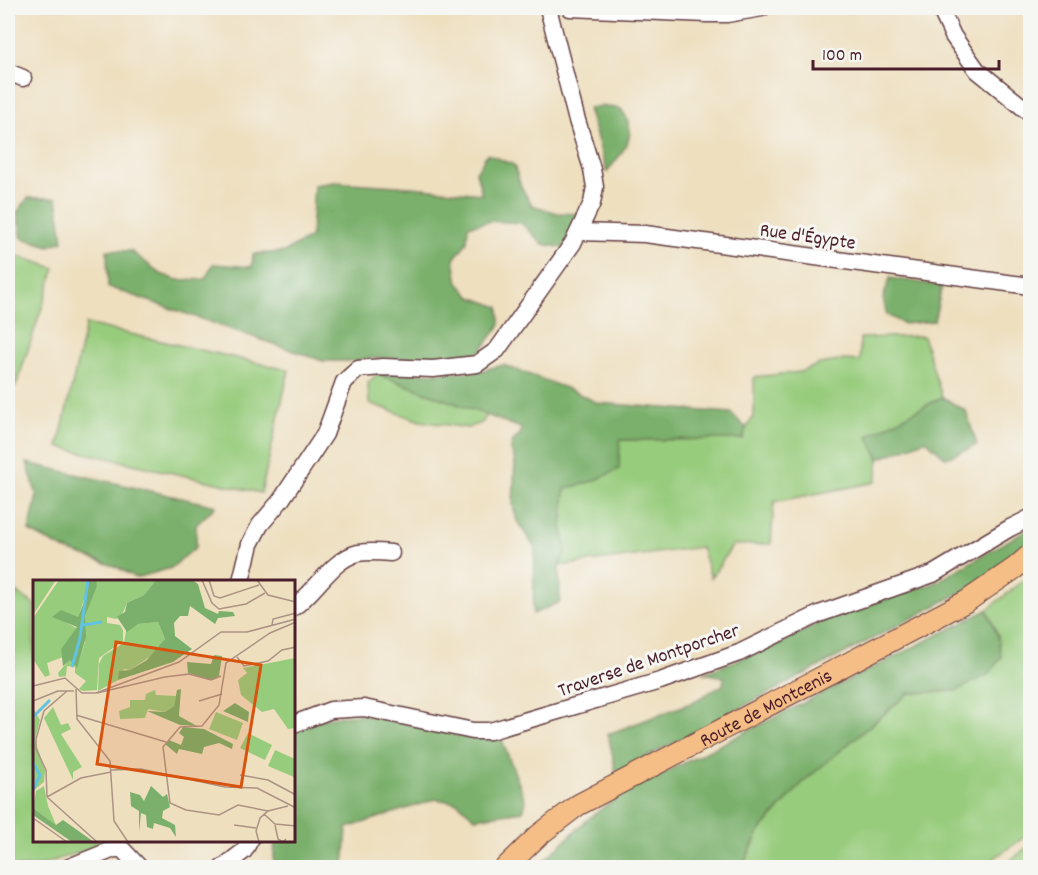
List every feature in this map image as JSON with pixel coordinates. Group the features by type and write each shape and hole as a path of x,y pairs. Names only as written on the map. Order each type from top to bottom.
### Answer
{"main road":[{"name":"Route de Montcenis","path":"505,867 539,835 578,805 967,601 1030,555"}],"street":[{"path":"241,580 249,544 325,434 344,382 358,369 383,367 434,369 477,364 497,350 519,322 579,232 592,202 595,187 548,8"},
{"path":"570,8 707,15 762,8"},
{"path":"940,8 953,36 977,70 1030,113"},
{"name":"Rue d'Égypte","path":"579,232 645,234 1030,286"},
{"name":"Traverse de Montporcher","path":"296,723 331,710 364,708 473,731 490,731 660,681 739,653 819,614 933,574 1030,518"},
{"path":"296,606 346,558 366,552 392,553"},
{"path":"222,867 244,851 249,842"},
{"path":"67,867 114,849 122,849 140,867"}],"green space":[{"path":"602,106 621,109 630,127 630,135 624,150 607,172 588,108"},
{"path":"487,154 514,165 521,187 532,205 557,213 581,214 563,248 543,244 521,223 492,221 468,226 467,242 454,259 458,283 471,297 499,307 500,325 479,353 450,359 374,358 323,361 108,287 107,250 131,251 161,274 177,280 205,279 213,264 252,267 253,254 284,252 311,237 314,185 334,182 482,194 476,172"},
{"path":"28,198 57,198 63,241 49,246 22,238 17,213"},
{"path":"8,253 55,268 16,386 8,383"},
{"path":"890,278 942,286 934,321 904,324 887,315 883,298"},
{"path":"86,324 289,370 261,493 58,447"},
{"path":"923,336 942,397 868,436 879,459 876,482 774,502 771,544 733,545 711,578 701,547 559,566 566,552 562,526 565,489 596,480 620,440 743,439 746,428 754,416 754,377 800,372 820,364 844,360 860,361 860,338"},
{"path":"503,365 571,390 598,403 731,413 746,428 743,439 620,440 619,469 596,480 565,489 562,526 566,552 559,566 560,602 533,614 535,548 517,521 513,505 515,461 511,450 512,442 520,435 521,428 377,374 475,372"},
{"path":"377,374 487,415 482,423 468,428 420,421 369,403 368,383"},
{"path":"942,397 966,411 977,445 946,458 926,440 879,459 868,436"},
{"path":"27,463 216,506 196,525 196,547 171,568 136,578 117,567 64,549 29,531 37,496"},
{"path":"1030,528 1030,542 975,585 616,773 608,734 691,703 723,685 724,677 704,673 776,645 832,617 935,583"},
{"path":"1030,575 1030,833 996,857 987,867 742,868 759,832 804,781 909,693 956,691 998,636 987,610"},
{"path":"8,587 33,603 33,842 107,842 36,867 8,867"},
{"path":"987,610 998,636 1001,657 989,674 956,691 909,693 804,781 759,832 742,867 537,867 588,819 619,796"},
{"path":"363,714 469,738 502,740 526,802 523,811 475,818 458,803 436,799 347,828 344,867 273,868 275,842 296,842 296,732 308,724 335,717"},
{"path":"1030,845 1030,867 1002,867"}]}
